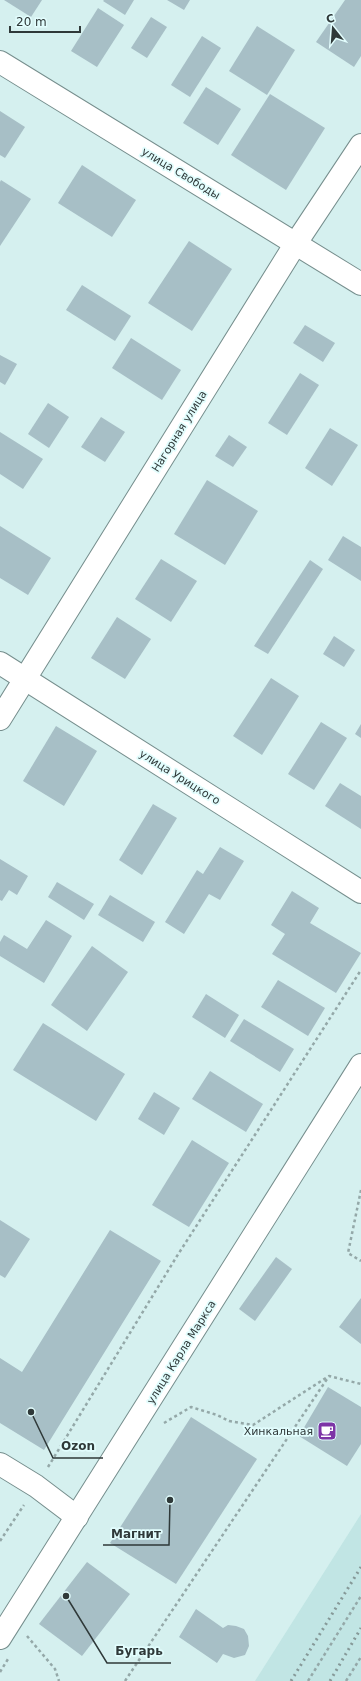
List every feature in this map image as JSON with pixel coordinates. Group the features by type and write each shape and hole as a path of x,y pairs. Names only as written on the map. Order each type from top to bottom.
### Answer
{"street":[{"name":"улица Свободы","path":"0,62 361,284"},
{"name":"Нагорная улица","path":"0,719 26,680 296,243 361,145"},
{"name":"улица Урицкого","path":"0,663 361,892"},
{"name":"улица Карла Маркса","path":"7,1638 77,1517 361,1065"},
{"path":"0,1464 36,1486 77,1517"}],"path":[{"path":"0,1541 36,1486 177,1256 361,973"},
{"path":"361,1190 348,1253 361,1261"},
{"path":"160,1429 164,1422 191,1407 217,1415 229,1421 253,1425 329,1376 361,1384"},
{"path":"125,1681 329,1376"},
{"path":"308,1681 361,1596"},
{"path":"0,1672 7,1638 25,1634 55,1668 59,1681"},
{"path":"346,1681 361,1657"}],"shaded area":[{"path":"361,1514 361,1681 255,1681"}],"building":[{"path":"4,0 42,0 31,17"},
{"path":"134,0 125,15 103,1"},
{"path":"167,0 190,0 184,10"},
{"path":"345,0 361,0 361,56 354,67 316,42"},
{"path":"98,8 124,25 97,67 71,51"},
{"path":"151,17 167,27 147,58 131,48"},
{"path":"257,26 295,50 267,95 229,71"},
{"path":"202,36 221,48 190,97 171,85"},
{"path":"206,87 241,109 218,145 183,123"},
{"path":"270,94 325,128 286,190 231,155"},
{"path":"0,111 25,127 5,158 0,155"},
{"path":"82,165 136,200 112,237 58,203"},
{"path":"1,180 31,199 0,246 0,182"},
{"path":"189,241 232,269 192,331 148,303"},
{"path":"82,285 131,316 115,341 66,310"},
{"path":"305,325 335,343 323,362 293,343"},
{"path":"131,338 181,370 162,400 112,368"},
{"path":"0,355 17,364 5,385 0,382"},
{"path":"300,373 319,385 287,435 268,423"},
{"path":"48,403 69,417 49,448 28,434"},
{"path":"101,417 125,432 105,462 81,447"},
{"path":"330,428 358,445 332,486 305,468"},
{"path":"0,432 43,459 23,489 0,474"},
{"path":"229,435 247,447 233,467 215,456"},
{"path":"207,480 258,511 225,565 174,534"},
{"path":"0,526 51,558 28,595 0,578"},
{"path":"343,536 361,547 361,581 328,560"},
{"path":"161,559 197,581 171,622 135,599"},
{"path":"310,560 323,569 268,654 254,646"},
{"path":"117,617 151,639 125,679 91,658"},
{"path":"334,636 355,650 344,667 323,654"},
{"path":"271,678 299,696 262,755 233,736"},
{"path":"321,722 347,738 314,790 288,774"},
{"path":"361,724 361,738 355,734"},
{"path":"56,726 97,751 64,806 23,781"},
{"path":"340,783 361,796 361,829 325,806"},
{"path":"153,804 177,818 142,875 119,860"},
{"path":"220,847 244,861 220,900 209,894 184,934 165,922 197,870 203,874"},
{"path":"0,859 28,876 17,895 9,890 2,901 0,900"},
{"path":"57,882 94,904 84,920 48,897"},
{"path":"292,891 319,908 310,923 361,953 336,993 272,954 285,934 271,925"},
{"path":"110,895 155,922 143,942 98,915"},
{"path":"46,920 72,936 44,983 0,956 0,942 4,935 27,949"},
{"path":"92,946 128,972 87,1031 51,1005"},
{"path":"278,980 325,1008 308,1036 261,1007"},
{"path":"206,994 239,1015 225,1038 192,1017"},
{"path":"244,1019 294,1049 280,1072 230,1041"},
{"path":"43,1023 125,1074 96,1121 13,1070"},
{"path":"210,1071 263,1104 246,1132 192,1099"},
{"path":"154,1092 180,1108 164,1135 138,1119"},
{"path":"192,1140 229,1163 189,1227 152,1205"},
{"path":"0,1220 30,1239 5,1278 0,1275"},
{"path":"110,1230 161,1261 44,1450 0,1423 0,1358 22,1372"},
{"path":"276,1257 292,1269 255,1321 239,1309"},
{"path":"361,1298 361,1344 339,1327"},
{"path":"328,1387 361,1407 361,1444 347,1466 299,1436"},
{"path":"191,1417 257,1459 176,1584 110,1543"},
{"path":"87,1562 130,1594 82,1656 39,1624"},
{"path":"196,1609 223,1628 228,1625 244,1629 248,1636 249,1646 245,1655 234,1658 223,1654 217,1663 179,1637"}],"railway":[{"path":"291,1681 361,1567"},
{"path":"330,1681 361,1628"}],"place":[{"name":"Ozon","path":"31,1412"},
{"name":"Хинкальная","path":"327,1431"},
{"name":"Магнит","path":"170,1500"},
{"name":"Бугарь","path":"66,1596"}]}
